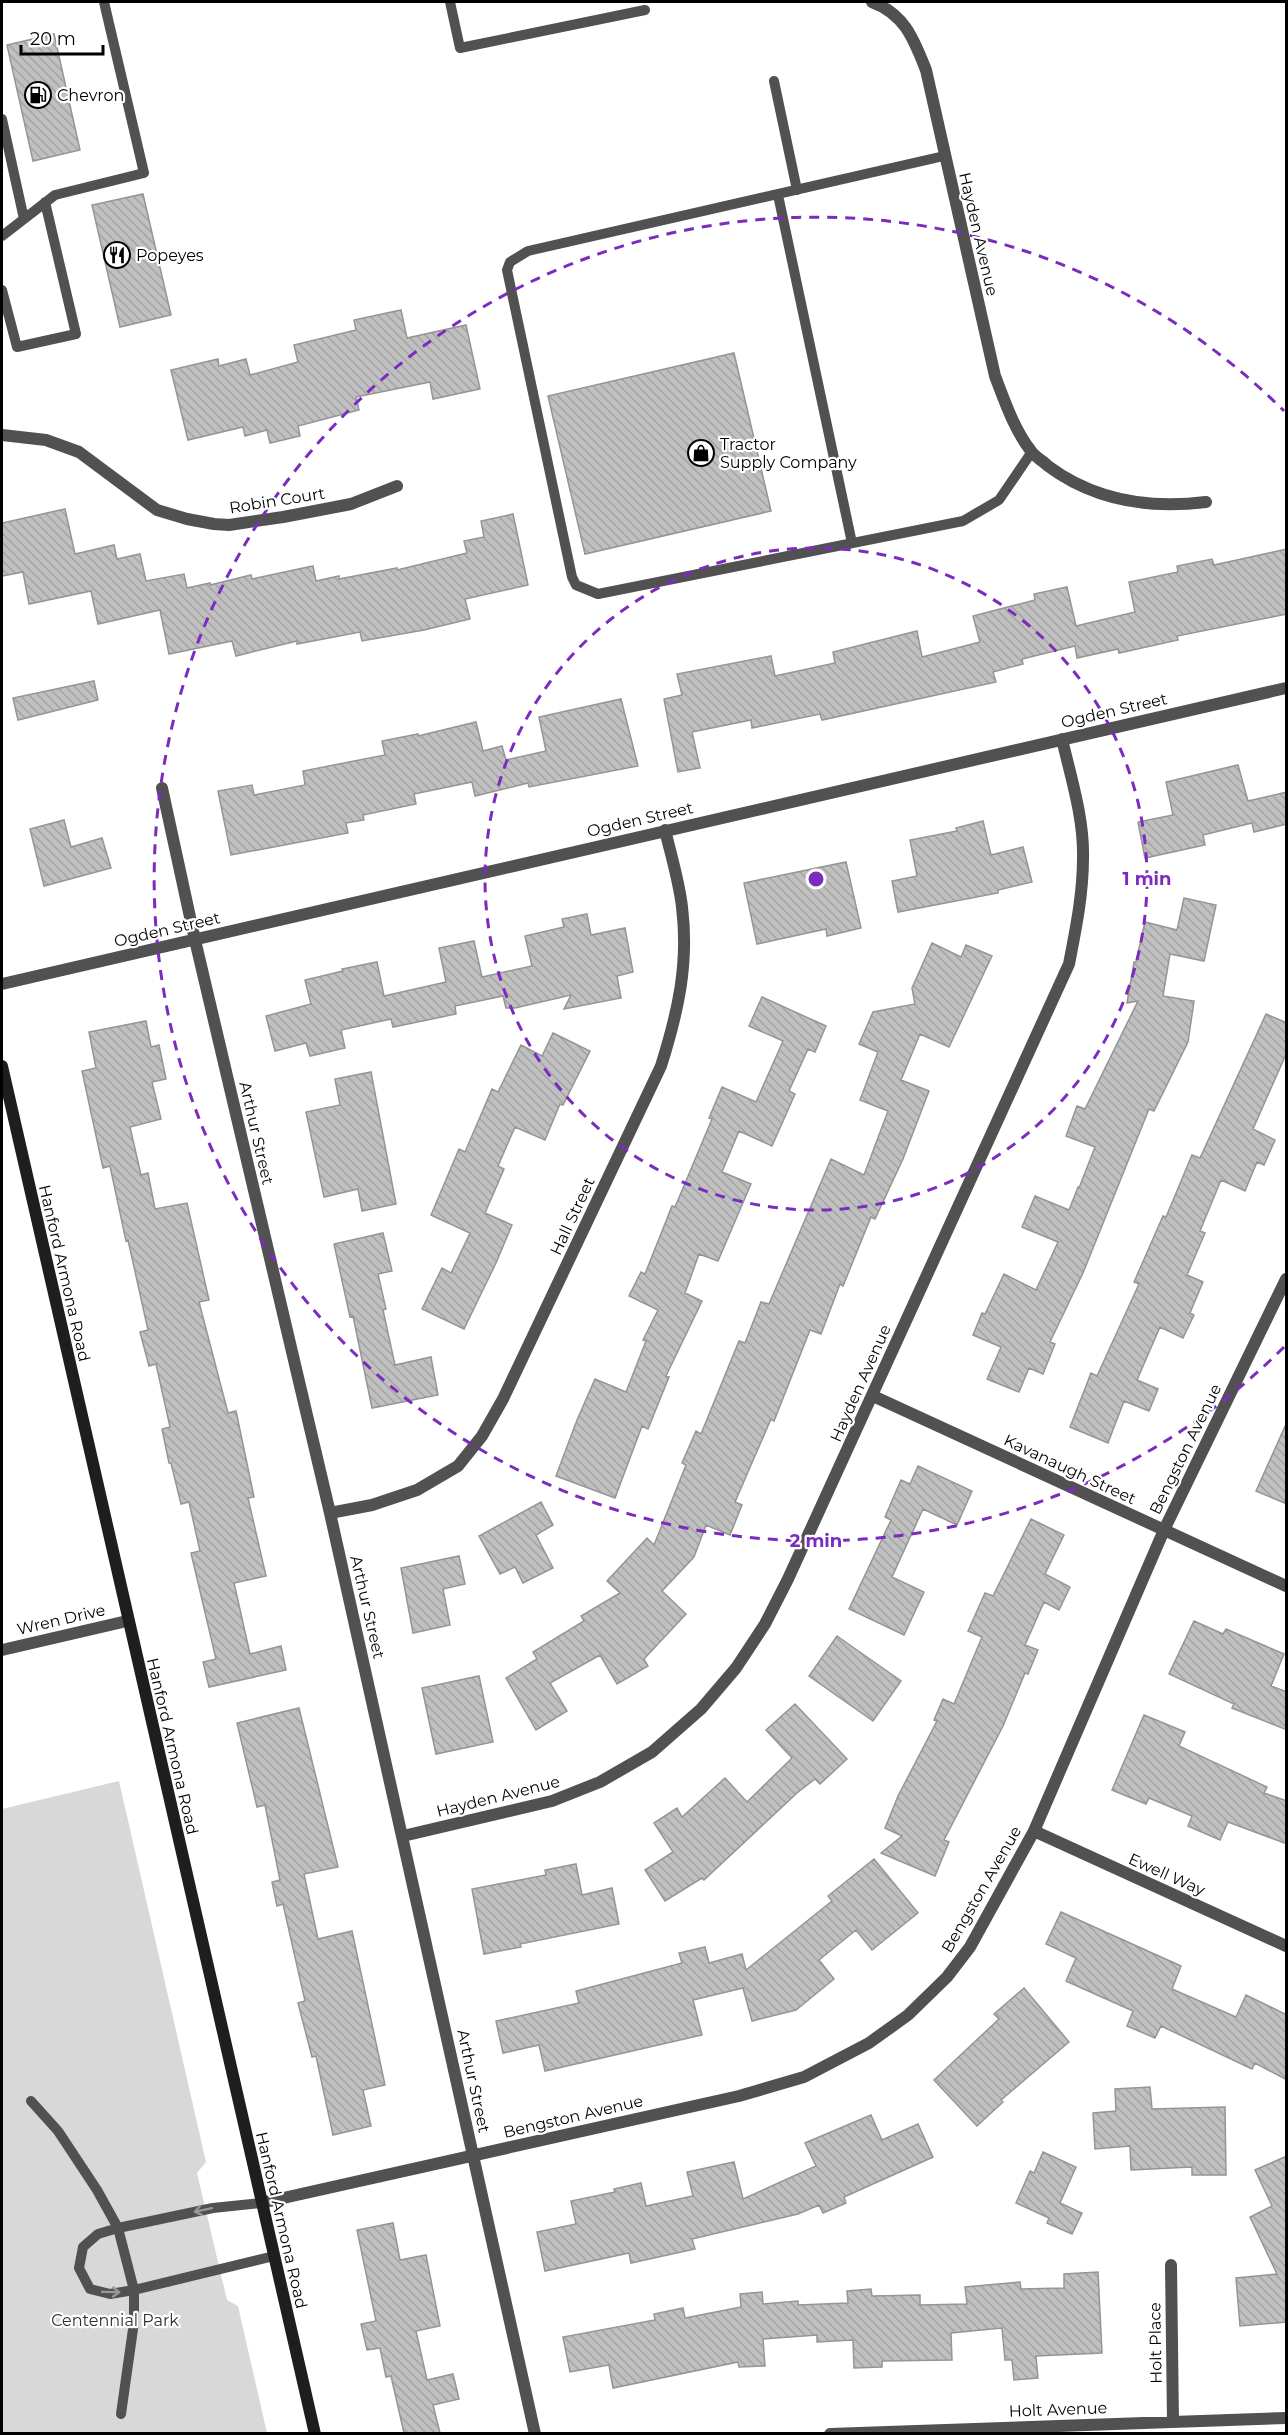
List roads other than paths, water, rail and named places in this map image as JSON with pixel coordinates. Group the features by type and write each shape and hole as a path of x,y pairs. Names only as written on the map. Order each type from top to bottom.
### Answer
{"main road":[{"name":"Hanford Armona Road","path":"2,1066 315,2433"}],"street":[{"name":"Hayden Avenue","path":"872,2 886,7 911,32 926,70 995,376 1010,416 1031,453 1060,475 1100,495 1176,506 1206,502"},
{"name":"Robin Court","path":"2,435 46,440 79,452 158,510 214,524 229,525 351,504 397,486"},
{"name":"Ogden Street","path":"2,984 1287,688"},
{"name":"Hayden Avenue","path":"403,1836 552,1801 600,1782 652,1752 701,1709 736,1668 765,1624 873,1396 1069,964 1080,910 1084,856 1079,813 1062,739"},
{"name":"Arthur Street","path":"162,788 195,940 330,1513 535,2433"},
{"name":"Hall Street","path":"330,1513 372,1505 417,1490 458,1466 482,1436 503,1400 661,1066 677,1016 684,972 682,907 665,830"},
{"name":"Bengston Avenue","path":"261,2203 739,2096 804,2077 869,2043 908,2015 947,1977 970,1947 1034,1831 1164,1530 1287,1279"},
{"name":"Kavanaugh Street","path":"873,1396 1287,1586"},
{"name":"Wren Drive","path":"2,1650 128,1621"},
{"name":"Ewell Way","path":"1034,1831 1287,1946"},
{"name":"Holt Place","path":"1171,2265 1173,2422"},
{"name":"Holt Avenue","path":"830,2433 1287,2418"}],"lane":[{"path":"2,236 55,195 144,173 104,2"},
{"path":"450,2 460,48 645,10"},
{"path":"774,81 797,190"},
{"path":"2,119 24,219"},
{"path":"944,156 528,251 510,262 507,270 572,578 576,585 598,594 963,521 999,500 1031,453"},
{"path":"778,195 852,543"},
{"path":"2,290 17,347 76,334 45,202"},
{"path":"31,2101 58,2131 97,2190 118,2228 134,2290 134,2322 121,2414"},
{"path":"261,2203 213,2208 98,2234 82,2247 79,2268 90,2289 110,2294 274,2256"}],"place":[{"name":"Chevron","path":"38,95"},
{"name":"Popeyes","path":"117,255"},
{"name":"Tractor Supply Company","path":"701,453"}],"park label":[{"name":"Centennial Park","path":"115,2320"}]}
